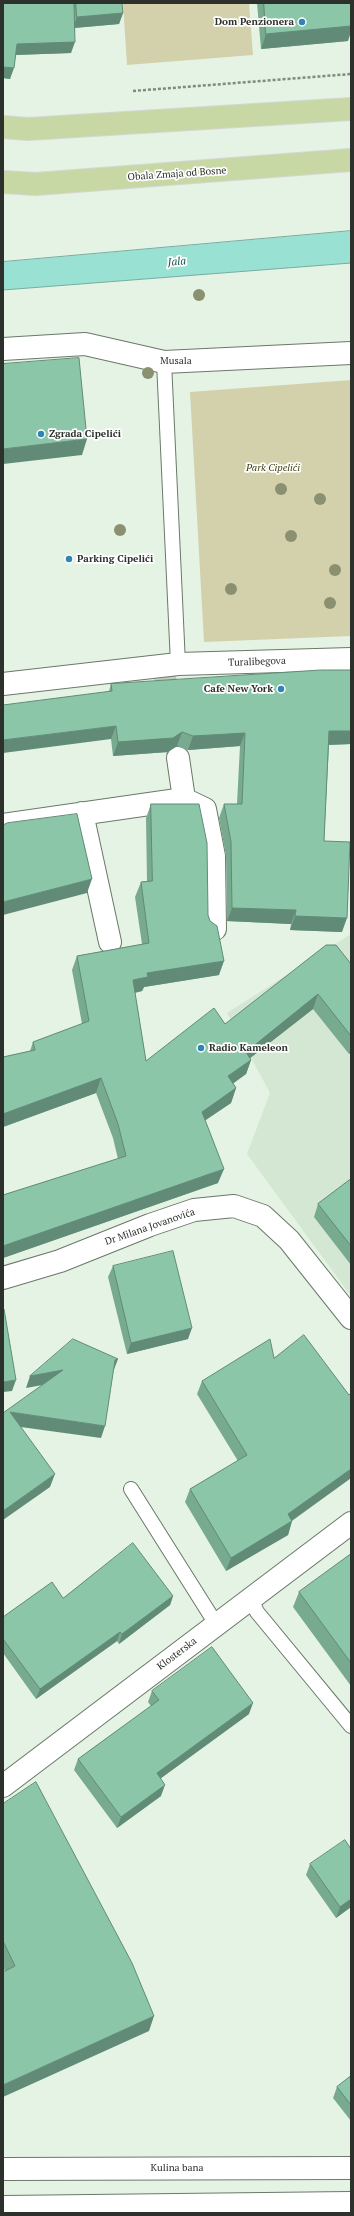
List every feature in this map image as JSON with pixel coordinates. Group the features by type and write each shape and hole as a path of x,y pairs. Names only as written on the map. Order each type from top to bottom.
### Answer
{"main road":[{"path":"3,127 36,128 351,108"},
{"name":"Obala Zmaja od Bosne","path":"3,182 36,184 351,160"}],"street":[{"name":"Musala","path":"3,349 85,344 164,362 351,353"},
{"name":"Turalibegova","path":"3,684 169,669 351,659"},
{"path":"178,758 184,800"},
{"path":"3,825 184,800 205,809 214,856 215,929"},
{"path":"82,813 110,942"},
{"name":"Dr Milana Jovanovića","path":"3,1278 60,1261 150,1225 194,1210 234,1206 263,1216 289,1240 351,1318"},
{"name":"Klosterska","path":"3,1786 351,1523"},
{"name":"Kulina bana","path":"3,2168 351,2168"},
{"path":"3,2206 270,2209 305,2208 351,2203"}],"lane":[{"path":"164,362 169,669"},
{"path":"131,1489 216,1624"},
{"path":"251,1599 258,1612 351,1726"}],"path":[{"path":"130,92 351,74"}],"shaded area":[{"path":"351,934 351,1296 247,1154 270,1093 227,1013"}],"green space":[{"path":"123,3 249,3 253,55 127,65"},
{"name":"Park Cipelići","path":"351,380 351,636 204,642 190,392"}],"water":[{"name":"Jala","path":"351,231 351,263 3,290 3,262"}],"building":[{"path":"3,3 74,3 75,42 17,44 14,68 3,67"},
{"path":"76,3 122,3 123,13 77,17"},
{"path":"264,3 351,3 351,26 266,34"},
{"name":"Zgrada Cipelići","path":"79,358 87,439 3,449 3,364"},
{"path":"321,670 351,670 351,731 329,731 324,841 350,842 347,918 295,916 296,910 232,908 231,842 224,804 242,804 245,733 193,736 182,732 173,738 118,742 116,726 3,740 3,705 112,691 111,684"},
{"path":"151,804 199,804 207,843 208,915 210,921 217,926 224,961 147,973 148,977 133,980 146,1061 214,1008 225,1024 326,945 336,945 351,964 351,1036 318,994 246,1052 251,1060 228,1076 236,1088 202,1112 224,1169 3,1246 3,1195 126,1156 118,1124 101,1078 3,1114 3,1057 35,1050 33,1042 89,1021 77,956 149,943 141,882 152,881"},
{"path":"77,814 92,879 3,902 3,825 7,823"},
{"path":"351,1179 351,1246 318,1204"},
{"path":"173,1251 192,1328 131,1343 113,1266"},
{"path":"3,1309 16,1380 3,1382"},
{"path":"304,1335 349,1395 351,1393 351,1469 288,1514 292,1521 231,1558 190,1489 247,1455 202,1381 270,1339 274,1358"},
{"path":"73,1339 118,1359 115,1360 105,1426 10,1412 55,1474 3,1511 3,1413 63,1370 30,1376"},
{"path":"133,1543 173,1596 122,1634 120,1632 40,1689 3,1639 3,1617 52,1582 63,1598"},
{"path":"351,1554 351,1663 299,1592"},
{"path":"212,1647 253,1703 157,1773 165,1785 121,1817 78,1759 159,1700 152,1691"},
{"path":"36,1782 132,1963 154,2016 3,2085 3,1972 15,1966 3,1941 3,1804"},
{"path":"345,1840 351,1849 351,1899 340,1907 310,1864"},
{"path":"351,2076 351,2105 337,2087"}],"tunnel":[{"path":"165,677 178,758"}],"place":[{"name":"Dom Penzionera","path":"302,22"},
{"name":"Zgrada Cipelići","path":"41,434"},
{"name":"Parking Cipelići","path":"69,559"},
{"name":"Cafe New York","path":"281,689"},
{"name":"Radio Kameleon","path":"201,1048"}]}
